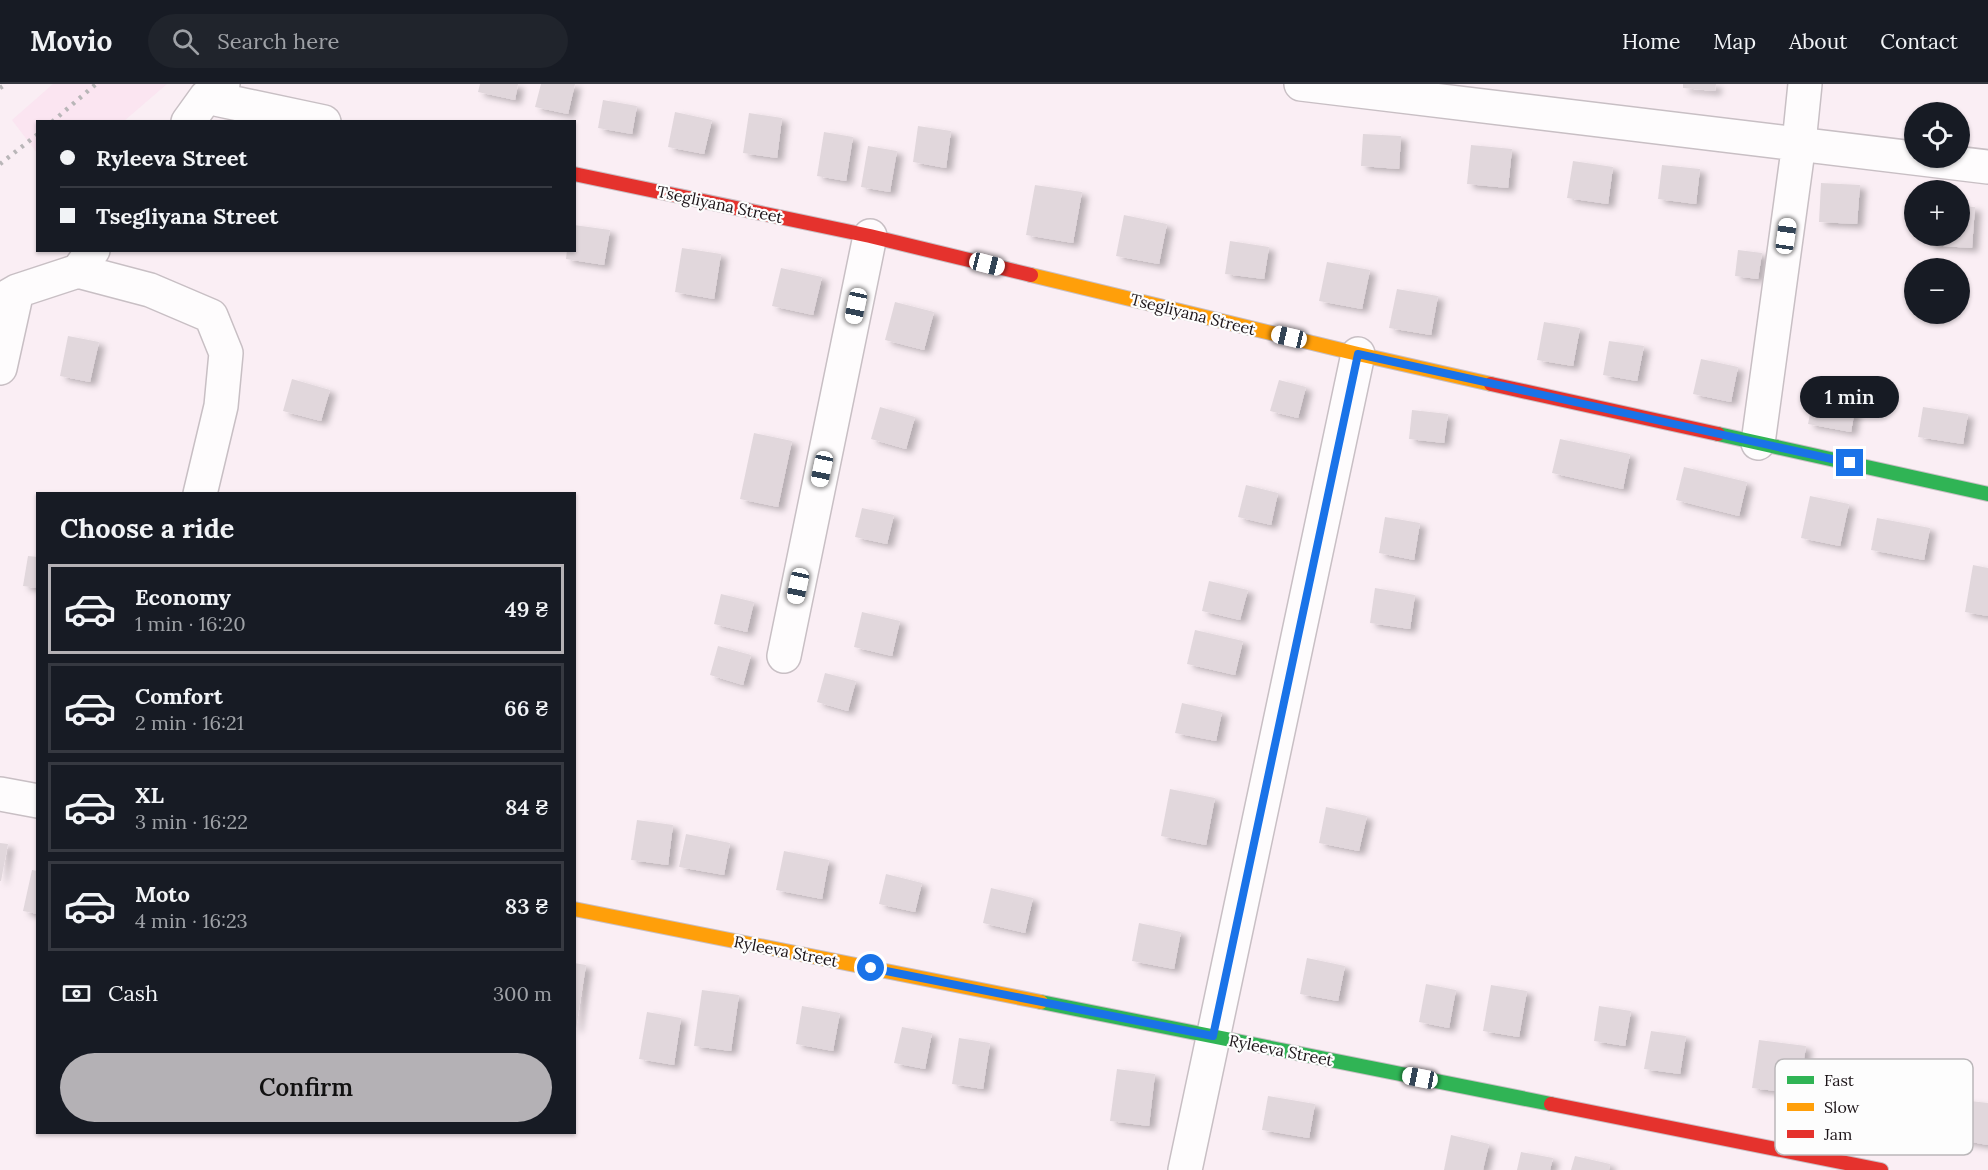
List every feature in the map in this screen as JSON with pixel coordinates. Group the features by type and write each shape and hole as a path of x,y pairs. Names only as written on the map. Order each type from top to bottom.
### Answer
{"street":[{"path":"1301,84 1988,167"},
{"path":"1758,442 1805,84"},
{"path":"206,101 313,120"},
{"name":"Tsegliyana Street","path":"576,174 870,236 1358,354 1988,494"},
{"path":"783,656 870,236"},
{"path":"0,368 8,296 86,261 211,316 226,353 221,406 200,492"},
{"path":"1185,1170 1358,354"},
{"path":"0,794 36,801"},
{"name":"Ryleeva Street","path":"576,909 1775,1149"},
{"name":"Ryleeva Street","path":"1806,1155 1881,1170"}],"shaded area":[{"path":"53,84 167,84 125,120 36,120 36,152 12,120"}],"building":[{"path":"480,84 518,84 515,100 478,92"},
{"path":"541,84 575,84 568,114 535,107"},
{"path":"1683,84 1716,84 1715,91 1683,88"},
{"path":"603,100 637,106 632,134 598,128"},
{"path":"675,112 712,120 704,154 668,147"},
{"path":"749,113 782,118 777,158 743,153"},
{"path":"918,126 951,131 946,168 913,162"},
{"path":"824,132 853,137 846,181 817,176"},
{"path":"1363,134 1401,136 1399,169 1361,166"},
{"path":"1471,145 1512,149 1508,188 1467,184"},
{"path":"868,146 897,151 890,192 861,187"},
{"path":"1573,161 1613,167 1608,204 1567,198"},
{"path":"1662,165 1700,169 1696,204 1658,199"},
{"path":"1821,183 1860,185 1857,224 1819,222"},
{"path":"1035,185 1082,192 1073,243 1026,235"},
{"path":"1970,207 1975,207 1972,248 1943,246 1970,246"},
{"path":"1124,215 1167,224 1159,264 1116,256"},
{"path":"576,225 610,230 604,265 566,259 567,252 576,252"},
{"path":"1230,241 1269,247 1264,279 1225,274"},
{"path":"682,248 721,254 714,299 675,292"},
{"path":"1738,250 1762,253 1758,279 1735,276"},
{"path":"1327,262 1370,270 1362,309 1319,301"},
{"path":"781,268 822,277 813,315 772,306"},
{"path":"1397,289 1438,296 1431,335 1389,328"},
{"path":"895,302 934,312 924,350 885,340"},
{"path":"1544,322 1580,328 1573,366 1537,360"},
{"path":"68,336 99,342 90,382 60,376"},
{"path":"1609,341 1644,346 1637,381 1603,375"},
{"path":"1701,359 1738,367 1731,402 1693,394"},
{"path":"292,379 330,390 321,421 283,411"},
{"path":"1279,380 1306,387 1298,418 1270,411"},
{"path":"1816,384 1858,392 1851,432 1808,424"},
{"path":"880,407 915,417 906,449 871,439"},
{"path":"1923,407 1968,414 1963,444 1918,437"},
{"path":"1412,410 1448,414 1444,443 1409,439"},
{"path":"754,433 792,441 778,507 740,499"},
{"path":"1560,439 1630,454 1623,489 1552,473"},
{"path":"1684,467 1747,482 1739,516 1676,500"},
{"path":"1246,485 1278,493 1271,525 1238,517"},
{"path":"1810,496 1849,504 1840,546 1801,538"},
{"path":"862,508 894,515 887,544 855,537"},
{"path":"1385,517 1420,523 1414,560 1379,553"},
{"path":"1877,518 1930,528 1924,560 1871,550"},
{"path":"28,556 36,557 36,588 23,586"},
{"path":"1973,565 1988,568 1988,616 1965,612"},
{"path":"1209,581 1248,590 1240,620 1202,611"},
{"path":"1375,588 1415,595 1410,629 1370,623"},
{"path":"721,594 754,602 747,632 714,624"},
{"path":"862,612 900,621 892,656 854,647"},
{"path":"1195,630 1243,641 1235,675 1187,664"},
{"path":"718,646 751,655 743,685 710,675"},
{"path":"825,673 856,681 848,711 817,702"},
{"path":"1182,703 1222,712 1216,741 1175,733"},
{"path":"1170,789 1215,798 1206,845 1161,836"},
{"path":"1326,807 1367,816 1359,851 1319,843"},
{"path":"637,820 673,825 668,865 631,860"},
{"path":"686,834 730,843 724,875 679,867"},
{"path":"0,843 8,844 1,881 0,881"},
{"path":"784,851 829,860 822,899 776,890"},
{"path":"32,870 36,871 36,914 23,911"},
{"path":"886,874 922,883 915,912 879,904"},
{"path":"991,888 1033,898 1025,933 983,923"},
{"path":"1139,923 1181,932 1174,969 1132,961"},
{"path":"1307,958 1345,966 1338,1001 1300,994"},
{"path":"576,963 586,965 576,1029"},
{"path":"1426,984 1456,990 1449,1028 1419,1022"},
{"path":"1491,985 1527,991 1519,1037 1483,1031"},
{"path":"702,990 739,995 731,1051 694,1046"},
{"path":"802,1006 840,1013 833,1051 796,1044"},
{"path":"1599,1006 1631,1011 1625,1046 1594,1041"},
{"path":"647,1012 681,1018 674,1065 639,1059"},
{"path":"902,1027 932,1033 925,1069 894,1063"},
{"path":"1651,1031 1686,1036 1680,1074 1644,1069"},
{"path":"959,1038 990,1043 983,1089 952,1084"},
{"path":"1759,1040 1806,1046 1804,1059 1775,1059 1775,1091 1752,1088"},
{"path":"1117,1069 1155,1074 1149,1126 1110,1121"},
{"path":"1268,1096 1315,1104 1309,1138 1262,1130"},
{"path":"1973,1101 1988,1103 1988,1145 1973,1142"},
{"path":"1451,1135 1489,1144 1483,1170 1444,1170"},
{"path":"1521,1152 1553,1158 1550,1170 1517,1170"},
{"path":"1575,1156 1610,1164 1609,1170 1571,1170"}],"railway":[{"path":"0,88 6,84"},
{"path":"54,120 96,84"},
{"path":"0,164 36,136"}],"traffic: fast":[{"path":"1718,434 1988,494"},
{"path":"1041,1002 1551,1104"}],"traffic: slow":[{"path":"1031,275 1491,384"},
{"path":"576,909 1041,1002"}],"traffic: jam":[{"path":"576,174 870,236 1031,275"},
{"path":"1491,384 1718,434"},
{"path":"1551,1104 1775,1149"},
{"path":"1806,1155 1881,1170"}],"route":[{"path":"871,968 1213,1036 1358,354 1850,463"}]}
